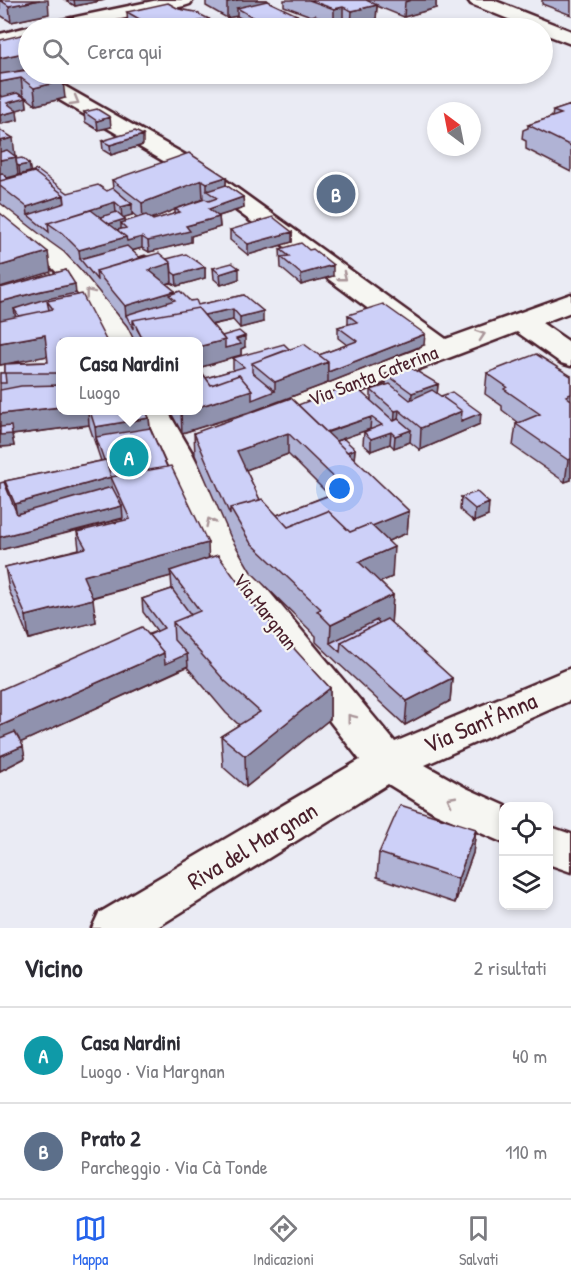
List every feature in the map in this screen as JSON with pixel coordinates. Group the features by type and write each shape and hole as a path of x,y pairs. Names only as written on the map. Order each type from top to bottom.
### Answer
{"street":[{"path":"98,18 184,0"},
{"path":"477,0 522,18"},
{"path":"553,31 571,38"},
{"path":"0,40 18,36"},
{"path":"0,86 21,84"},
{"path":"36,84 52,87 202,174 441,349"},
{"path":"0,212 56,255 87,289 119,337"},
{"name":"Via Santa Caterina","path":"203,440 571,302"},
{"path":"522,322 571,357"},
{"name":"Via Margnan","path":"158,415 203,440 236,575 372,746 389,763 416,782 499,823"},
{"name":"Via Sant'Anna","path":"389,763 571,683"},
{"name":"Riva del Margnan","path":"116,928 389,763"},
{"path":"553,846 571,853"}],"building":[{"path":"0,0 40,0 9,6"},
{"path":"309,0 366,0 377,5 352,11 343,7 334,9"},
{"path":"267,1 297,15 284,18 254,18 237,8"},
{"path":"168,3 207,18 138,18 127,12"},
{"path":"315,15 320,18 304,18"},
{"path":"18,36 18,54 0,58 0,40"},
{"path":"18,71 18,79 0,82 0,74"},
{"path":"29,84 51,84 34,88"},
{"path":"17,93 26,98 7,103 17,111 0,115 0,95 2,97"},
{"path":"571,105 571,146 528,125 561,114 553,111"},
{"path":"97,109 110,117 97,121 84,112"},
{"path":"0,130 13,138 0,141"},
{"path":"135,131 143,135 110,145 102,141"},
{"path":"7,150 16,157 0,160 0,152"},
{"path":"189,153 226,177 207,183 202,180 142,203 112,180"},
{"path":"22,158 29,164 17,165 16,159"},
{"path":"37,170 68,193 98,185 107,191 113,188 132,204 121,207 115,202 48,223 49,232 28,215 65,203 64,195 34,172 0,181 2,173 7,178"},
{"path":"34,172 64,195 27,207 0,186 0,181"},
{"path":"226,185 243,197 209,209 219,217 186,226 190,231 148,241 142,237 127,241 126,237 117,230 126,228 121,223 146,215 153,220 180,212 175,209 205,199 209,201 217,198 207,191"},
{"path":"91,210 126,237 79,250 48,223"},
{"path":"117,212 125,219 109,224 100,217"},
{"path":"0,213 48,252 0,266"},
{"path":"273,217 292,232 248,244 230,230"},
{"path":"301,243 309,250 313,249 333,265 301,274 281,257 289,256 280,249"},
{"path":"127,246 139,257 146,256 96,271 97,280 80,259"},
{"path":"159,253 171,263 149,270 175,291 125,306 96,271"},
{"path":"186,254 205,267 176,275 172,272 171,263 167,259"},
{"path":"232,263 239,268 220,274 213,268"},
{"path":"66,270 75,284 0,302 0,288"},
{"path":"180,291 190,301 196,300 198,305 244,295 263,311 240,317 233,309 204,315 198,308 133,320 133,329 126,315 175,300 169,295"},
{"path":"76,293 78,295 47,301 49,310 19,316 14,309 42,300"},
{"path":"82,294 104,337 56,337 56,373 5,373 5,364 48,362 45,335 0,343 0,320 53,309 47,301"},
{"path":"383,304 425,334 328,372 328,362 319,355 357,341 338,327 357,322 348,315"},
{"path":"198,308 225,340 203,346 203,337 142,337 133,320"},
{"path":"239,331 245,336 236,339 241,344 225,348 225,340 222,336"},
{"path":"284,344 289,349 252,363 252,372 275,391 252,400 252,390 239,375 211,385 206,378 244,367 233,358"},
{"path":"304,344 328,362 275,382 252,363"},
{"path":"536,354 571,376 571,394 566,396 571,400 571,459 568,460 516,424 540,414 504,389 507,387 487,373"},
{"path":"408,366 438,384 412,393 386,374"},
{"path":"0,373 5,373 6,383 0,383"},
{"path":"203,374 211,385 239,375 252,390 203,405"},
{"path":"352,384 394,421 398,419 411,430 395,436 391,432 371,439 364,432 382,425 371,417 326,432 298,405"},
{"path":"390,384 410,400 432,390 462,411 421,428 399,410 395,411 371,390"},
{"path":"56,385 56,407 0,414 0,390 21,386"},
{"path":"452,392 481,413 461,421 462,411 441,396"},
{"path":"291,398 409,511 350,532 328,511 288,527 277,515 346,489 288,433 237,451 260,500 230,508 230,515 194,433"},
{"path":"91,415 148,415 149,418 95,427"},
{"path":"11,426 12,434 0,435 0,427"},
{"path":"150,428 167,467 111,477 96,437"},
{"path":"344,439 355,449 347,452 336,441"},
{"path":"106,460 111,477 15,504 5,481"},
{"path":"171,466 208,543 83,576 93,599 26,616 5,567 86,548 77,532 130,519 111,477"},
{"path":"4,482 17,514 112,487 122,506 0,537 0,483"},
{"path":"477,492 489,503 475,509 461,497"},
{"path":"262,499 288,527 328,511 350,532 370,524 394,547 359,562 393,595 331,625 317,611 321,609 250,542 230,508"},
{"path":"218,555 256,607 330,688 245,756 221,736 260,712 225,681 173,622 200,611 170,571"},
{"path":"172,589 191,615 173,622 174,640 187,654 165,664 164,653 149,635 164,628 142,599"},
{"path":"387,619 452,678 407,701 341,642"},
{"path":"377,620 379,623 341,642 340,652 330,643"},
{"path":"142,627 164,653 0,726 0,690"},
{"path":"15,732 23,746 0,756 0,738"},
{"path":"400,805 476,829 458,879 379,853"}],"place":[{"name":"Prato 2","path":"336,194"},
{"name":"Casa Nardini","path":"129,457"}]}
